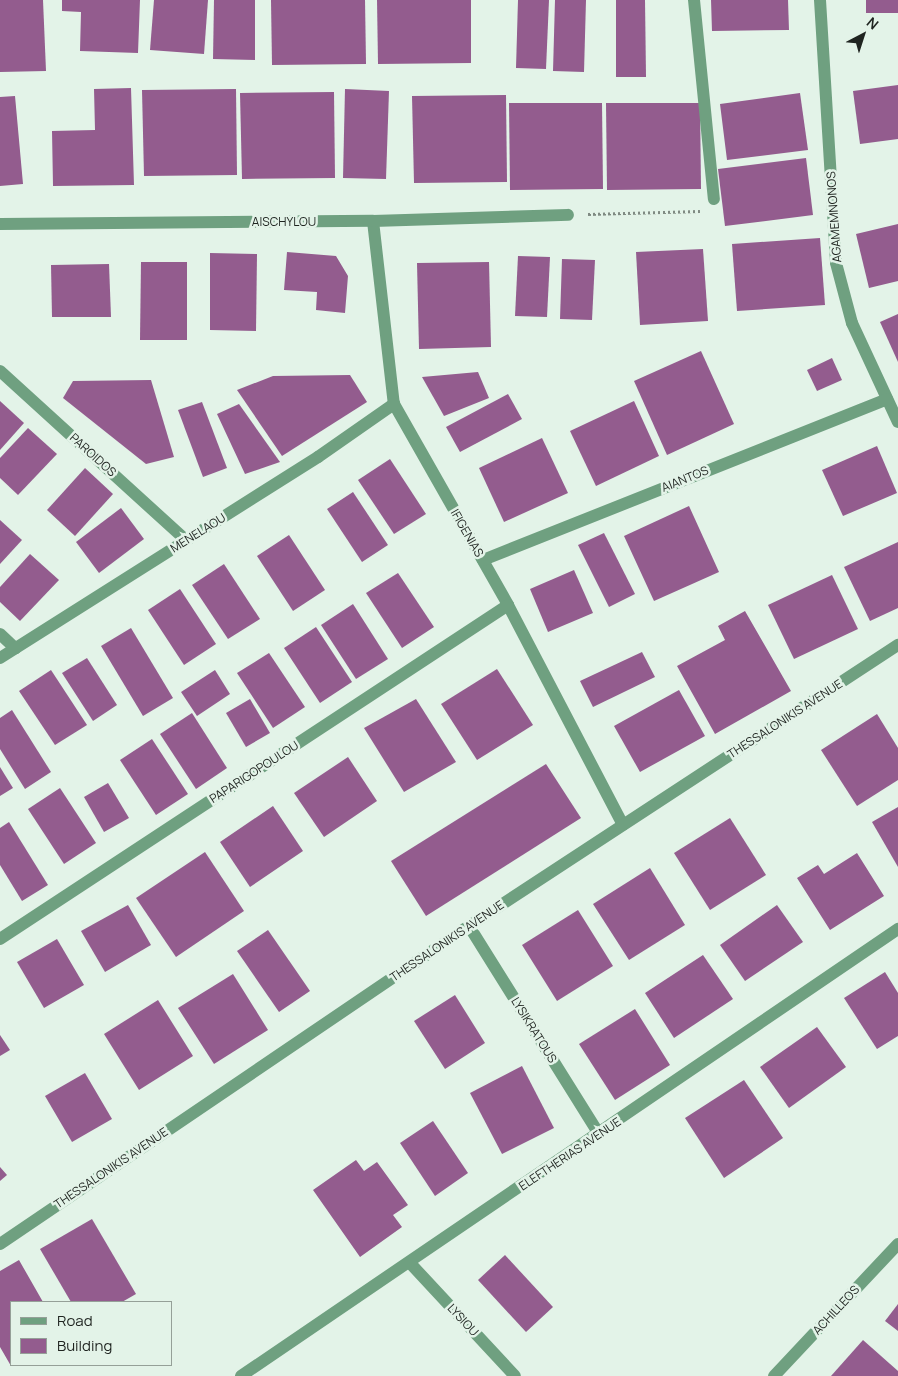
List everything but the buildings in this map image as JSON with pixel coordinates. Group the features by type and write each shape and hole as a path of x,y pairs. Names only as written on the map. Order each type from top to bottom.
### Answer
{"street":[{"path":"694,0 714,199"},
{"name":"AGAMEMNONOS","path":"820,0 836,262 852,324 898,422"},
{"name":"AISCHYLOU","path":"0,224 373,221 568,215"},
{"name":"IFIGENIAS","path":"373,221 394,404 508,605 624,825"},
{"name":"PAROIDOS","path":"0,371 186,540"},
{"name":"AIANTOS","path":"483,560 887,399"},
{"name":"MENELAOU","path":"0,658 318,457 394,404"},
{"name":"PAPARIGOPOULOU","path":"0,939 508,605"},
{"path":"0,634 15,648"},
{"name":"THESSALONIKIS AVENUE","path":"0,1244 469,926 898,645"},
{"name":"LYSIKRATOUS","path":"469,926 599,1134"},
{"name":"ELEFTHERIAS AVENUE","path":"241,1376 410,1263 898,929"},
{"name":"ACHILLEOS","path":"774,1376 898,1244"},
{"name":"LYSIOU","path":"410,1263 516,1376"}],"path":[{"path":"568,215 705,211"}]}
